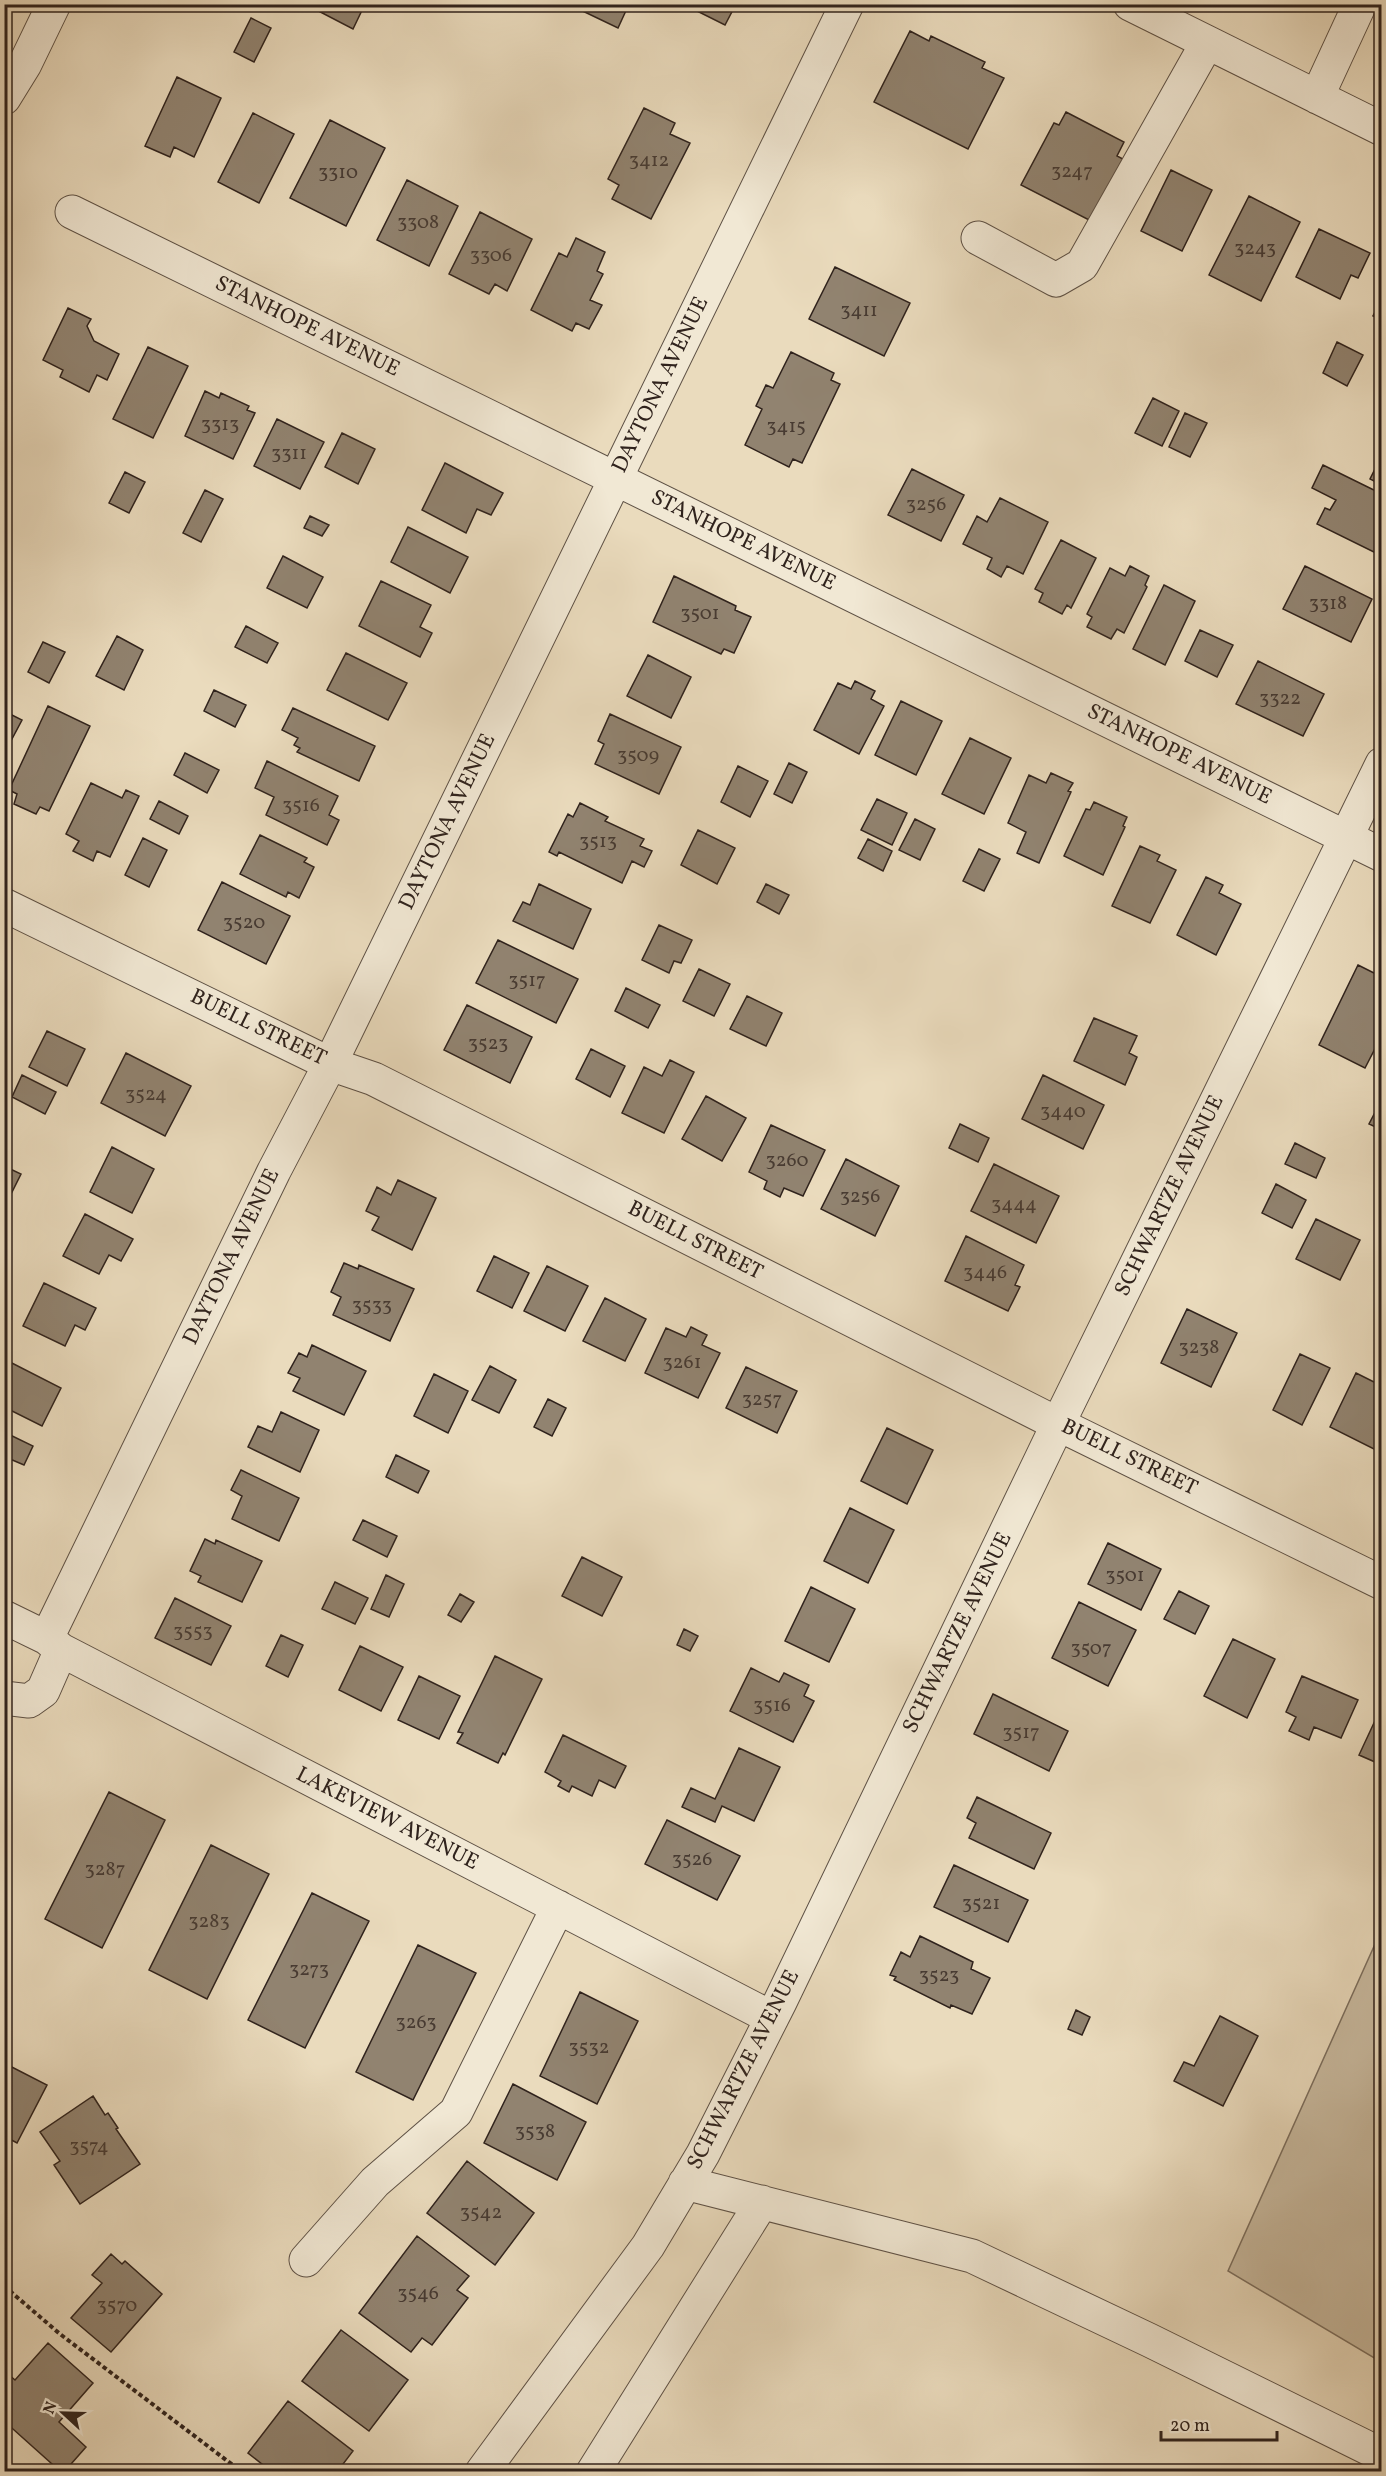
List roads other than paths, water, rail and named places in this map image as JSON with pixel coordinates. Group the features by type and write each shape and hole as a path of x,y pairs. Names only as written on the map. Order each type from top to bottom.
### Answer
{"street":[{"path":"4,98 25,64 54,4"},
{"name":"DAYTONA AVENUE","path":"4,1698 29,1701 43,1691 54,1644 268,1182 330,1064 847,4"},
{"path":"1130,4 1382,129"},
{"path":"1317,97 1360,4"},
{"path":"978,238 1056,280 1082,265 1207,43"},
{"name":"STANHOPE AVENUE","path":"72,212 1382,855"},
{"name":"SCHWARTZE AVENUE","path":"482,2472 648,2246 685,2183 772,2018 1058,1424 1382,764"},
{"name":"BUELL STREET","path":"4,905 330,1064 374,1079 1058,1424 1382,1583"},
{"name":"LAKEVIEW AVENUE","path":"4,1617 772,2018"},
{"path":"306,2260 375,2182 456,2112 558,1907"},
{"path":"685,2183 972,2256 1382,2455"},
{"path":"593,2472 762,2202"}]}
